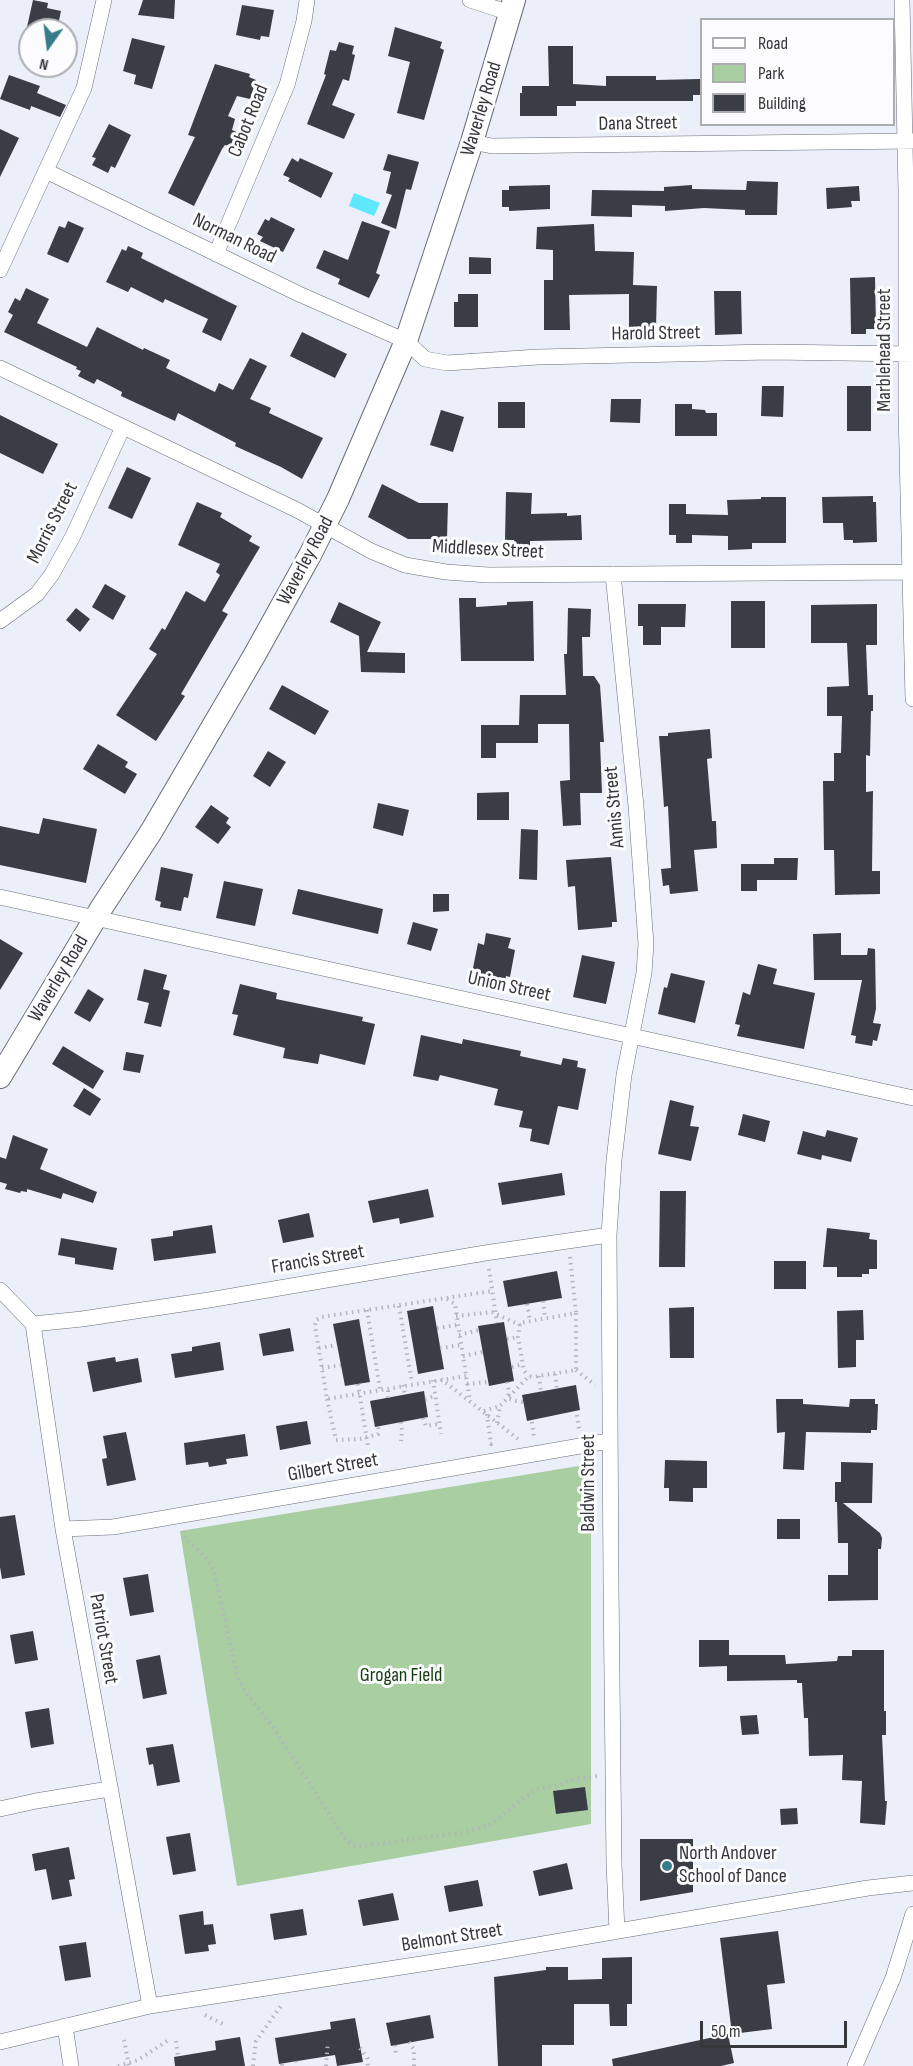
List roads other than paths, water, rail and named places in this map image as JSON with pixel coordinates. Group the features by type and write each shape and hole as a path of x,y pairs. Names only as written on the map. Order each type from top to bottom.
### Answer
{"street":[{"path":"0,270 84,88 104,0"},
{"name":"Cabot Road","path":"216,254 287,86 307,0"},
{"path":"470,0 512,7"},
{"name":"Marblehead Street","path":"902,0 909,141 913,699"},
{"name":"Waverley Road","path":"0,1077 97,917 152,832 254,656 325,525 406,341 512,7"},
{"name":"Dana Street","path":"471,142 492,146 909,141"},
{"name":"Norman Road","path":"46,171 307,298 406,341"},
{"name":"Harold Street","path":"406,341 425,359 447,363 538,357 727,353 910,354"},
{"name":"Middlesex Street","path":"0,368 297,510 370,551 397,563 446,572 488,575 912,572"},
{"name":"Morris Street","path":"0,621 37,594 52,574 73,536 123,427"},
{"name":"Annis Street","path":"613,574 645,912 644,973 631,1035"},
{"name":"Union Street","path":"0,897 913,1098"},
{"name":"Baldwin Street","path":"617,1931 609,1441 609,1235 618,1126 631,1035"},
{"name":"Francis Street","path":"33,1324 209,1300 485,1253 609,1235"},
{"path":"0,1290 33,1324"},
{"name":"Patriot Street","path":"33,1324 63,1529 150,2006"},
{"name":"Gilbert Street","path":"63,1529 113,1527 609,1441"},
{"path":"0,1809 109,1789"},
{"name":"Belmont Street","path":"0,2042 150,2006 479,1955 868,1888 913,1883"},
{"path":"855,2066 893,1978 913,1914"},
{"path":"64,2026 71,2066"}],"water":[{"path":"354,193 380,203 374,216 349,206"}],"place":[{"name":"North Andover School of Dance","path":"667,1866"}],"park label":[{"name":"Grogan Field","path":"401,1676"}]}
